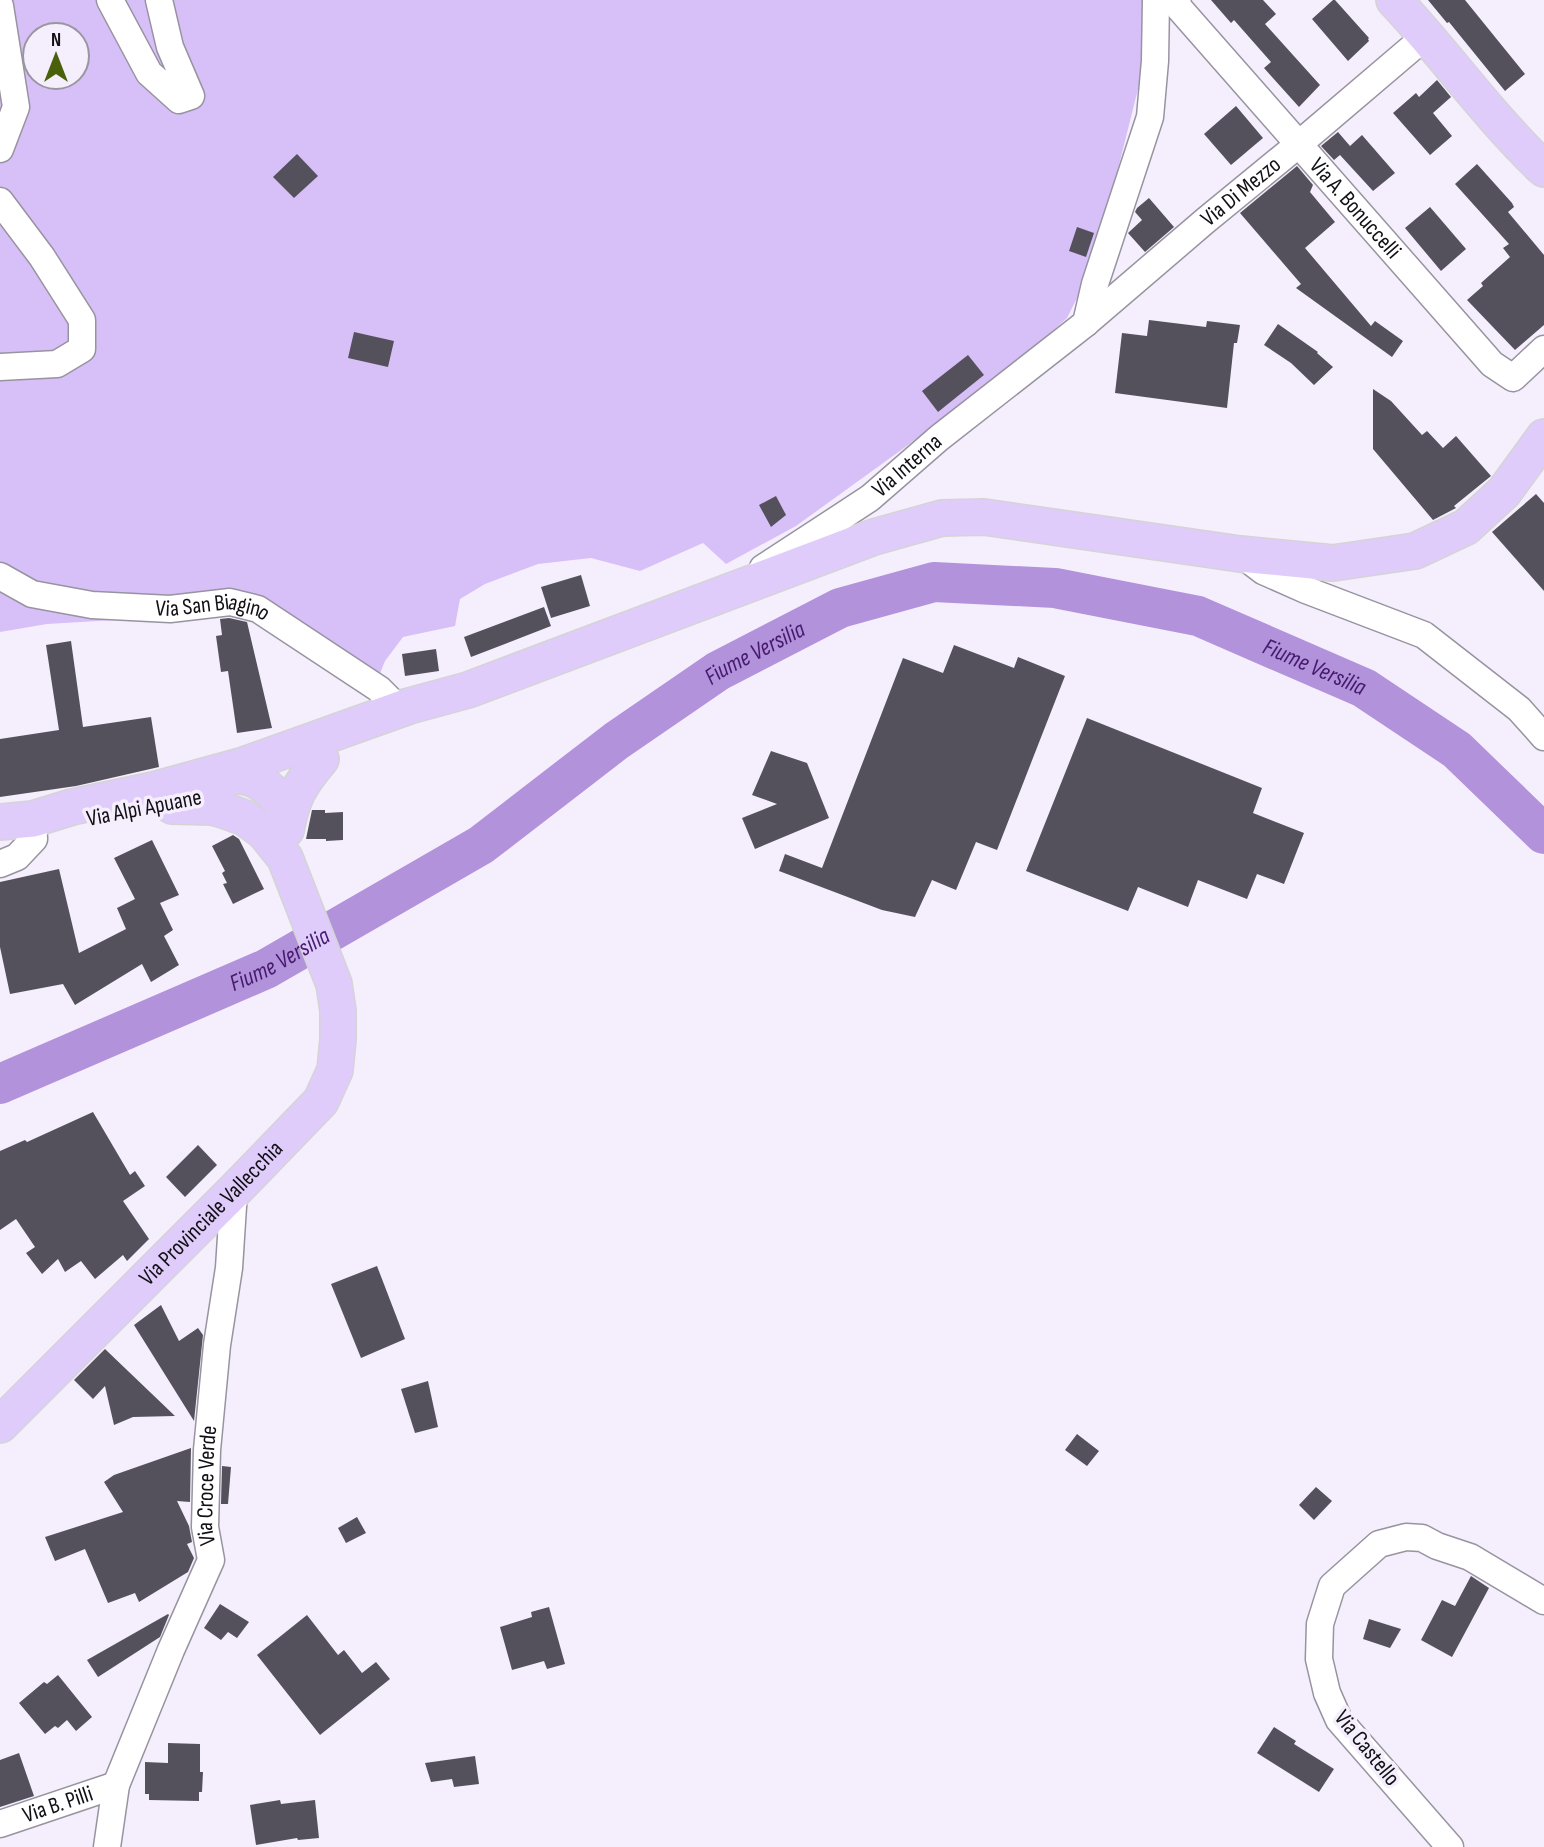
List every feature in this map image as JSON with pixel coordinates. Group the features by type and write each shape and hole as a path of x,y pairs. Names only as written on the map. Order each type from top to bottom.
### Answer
{"main road":[{"path":"1394,0 1522,148 1544,169"},
{"path":"251,773 348,728 398,709 468,690 874,537 942,518 984,517 1240,554 1334,563 1415,551 1466,527 1504,492 1544,437"},
{"name":"Via Alpi Apuane","path":"17,820 72,807 164,798 251,773 321,759 404,726 451,694"},
{"path":"290,871 286,832 289,810 302,782 321,759"},
{"path":"251,773 289,810"},
{"path":"251,773 252,823"},
{"path":"164,798 223,810 245,818 264,832 290,871"},
{"name":"Via Provinciale Vallecchia","path":"0,1425 321,1101 335,1070 338,1011 334,984 290,871"}],"street":[{"path":"110,0 149,73 179,100 191,96 170,47 159,0"},
{"path":"1086,323 1095,284 1150,117 1155,61 1156,0"},
{"name":"Via A. Bonuccelli","path":"1177,0 1179,8 1492,364 1513,378 1544,349"},
{"path":"0,6 16,107 0,149"},
{"name":"Via Di Mezzo","path":"1086,323 1426,35"},
{"path":"0,201 42,257 82,320 82,349 57,364 0,367"},
{"name":"Via Interna","path":"720,596 870,498 939,438 1086,323"},
{"path":"1240,554 1274,576 1423,635 1519,709 1544,737"},
{"name":"Via San Biagino","path":"0,576 32,594 92,605 170,609 230,602 258,609 379,689 398,709"},
{"path":"0,864 17,857 34,839 17,820"},
{"name":"Via Croce Verde","path":"107,1847 116,1785 211,1560 205,1527 207,1450 217,1345 229,1268 234,1191"},
{"name":"Via Castello","path":"1450,1847 1339,1720 1327,1693 1319,1659 1320,1624 1332,1586 1379,1544 1406,1537 1422,1538 1470,1557 1544,1601"},
{"name":"Via B. Pilli","path":"0,1824 116,1785"}],"shaded area":[{"path":"0,0 1145,0 1142,73 1087,278 1067,318 1023,358 796,526 726,564 703,543 640,571 591,558 538,564 485,584 460,599 455,626 403,637 385,661 373,691 244,610 47,624 0,632"}],"building":[{"path":"1211,0 1263,0 1276,14 1265,24 1320,85 1299,107 1264,68 1271,62 1234,20 1231,23"},
{"path":"1333,0 1369,38 1348,61 1312,19"},
{"path":"1428,0 1465,0 1525,74 1505,91"},
{"path":"1437,80 1451,97 1433,113 1452,136 1430,155 1393,113 1416,93 1419,97"},
{"path":"1236,106 1263,138 1231,165 1204,134"},
{"path":"1338,132 1350,146 1362,135 1395,173 1373,191 1340,155 1334,160 1321,146"},
{"path":"297,154 318,176 294,198 273,177"},
{"path":"1477,164 1512,203 1514,207 1508,212 1544,255 1544,325 1515,350 1467,300 1483,286 1481,283 1510,257 1503,248 1509,244 1455,184"},
{"path":"1297,166 1313,185 1310,192 1335,222 1305,248 1371,326 1375,321 1403,341 1392,357 1296,288 1301,284 1240,213"},
{"path":"1149,198 1174,227 1145,252 1128,233 1142,220 1135,212"},
{"path":"1430,207 1466,249 1441,271 1405,228"},
{"path":"1077,227 1094,233 1086,257 1069,251"},
{"path":"1149,320 1206,327 1207,321 1240,325 1237,343 1234,343 1227,408 1115,393 1122,333 1147,336"},
{"path":"1278,324 1318,352 1333,367 1314,385 1291,363 1264,345"},
{"path":"354,332 394,341 388,367 348,358"},
{"path":"968,355 984,375 938,412 922,391"},
{"path":"1373,389 1391,401 1422,435 1427,431 1443,448 1456,436 1491,476 1454,506 1456,508 1433,520 1373,449"},
{"path":"1536,494 1544,503 1544,591 1492,532"},
{"path":"776,496 786,515 771,527 759,505"},
{"path":"581,575 590,606 551,618 541,587"},
{"path":"544,607 551,626 471,657 464,637"},
{"path":"220,619 247,622 272,728 237,733 228,671 221,672 216,636 222,635"},
{"path":"71,641 83,727 151,717 159,767 76,786 0,797 0,739 59,730 46,645"},
{"path":"954,645 1014,668 1018,657 1065,676 997,850 976,842 956,890 932,880 915,917 882,910 779,871 785,854 822,868 903,658 943,673"},
{"path":"436,649 439,671 405,676 402,654"},
{"path":"1087,718 1262,788 1253,813 1304,833 1284,884 1257,874 1247,899 1198,880 1188,907 1138,887 1128,911 1026,871"},
{"path":"771,751 807,763 829,818 755,849 742,818 777,804 752,795"},
{"path":"312,810 325,810 325,813 343,812 343,840 306,839"},
{"path":"233,835 239,839 264,889 233,904 223,884 227,883 222,873 225,871 212,846"},
{"path":"152,840 179,895 160,903 173,930 164,936 179,965 151,982 142,964 75,1005 63,984 10,994 0,947 0,882 59,869 79,953 126,929 117,908 135,899 114,858"},
{"path":"93,1112 130,1175 135,1171 145,1186 123,1201 149,1239 127,1261 123,1255 95,1279 81,1261 65,1272 58,1259 42,1274 26,1253 35,1247 16,1219 0,1230 0,1151 25,1140 27,1142"},
{"path":"198,1145 217,1165 185,1197 166,1177"},
{"path":"377,1266 405,1339 361,1358 331,1284"},
{"path":"161,1305 179,1341 198,1328 203,1335 194,1421 134,1325"},
{"path":"105,1349 175,1416 133,1417 114,1425 105,1386 93,1399 74,1380"},
{"path":"428,1381 438,1427 415,1433 401,1389"},
{"path":"1077,1434 1099,1451 1087,1466 1065,1450"},
{"path":"191,1448 190,1502 177,1501 189,1526 192,1542 187,1544 194,1558 188,1572 139,1602 135,1593 108,1603 85,1549 55,1561 45,1537 123,1512 104,1482 114,1475"},
{"path":"222,1466 231,1467 228,1504 221,1504"},
{"path":"1316,1487 1332,1501 1314,1520 1299,1505"},
{"path":"357,1517 366,1533 346,1543 338,1528"},
{"path":"1471,1576 1489,1588 1452,1657 1421,1640 1442,1600 1455,1606"},
{"path":"220,1604 249,1622 237,1638 228,1632 221,1640 204,1628"},
{"path":"549,1607 565,1664 547,1669 544,1661 512,1670 500,1627 532,1617 531,1612"},
{"path":"168,1614 160,1637 98,1677 87,1660"},
{"path":"307,1615 338,1655 344,1650 362,1673 376,1662 390,1679 320,1735 257,1655"},
{"path":"1369,1619 1401,1629 1390,1648 1363,1639"},
{"path":"58,1675 92,1717 76,1731 67,1720 45,1734 19,1703 44,1682 47,1684"},
{"path":"1274,1727 1296,1741 1294,1744 1334,1769 1319,1792 1257,1753"},
{"path":"168,1743 200,1744 200,1772 203,1772 199,1801 149,1800 149,1794 145,1794 145,1762 168,1763"},
{"path":"19,1753 34,1796 0,1807 0,1760"},
{"path":"475,1756 479,1784 454,1787 452,1779 431,1782 425,1763"},
{"path":"280,1800 281,1804 315,1800 319,1838 297,1838 256,1845 250,1805"}],"waterway":[{"name":"Fiume Versilia","path":"0,1084 266,969 481,845 616,741 718,671 840,608 934,582 1055,588 1198,616 1364,688 1457,750 1544,834"}]}
